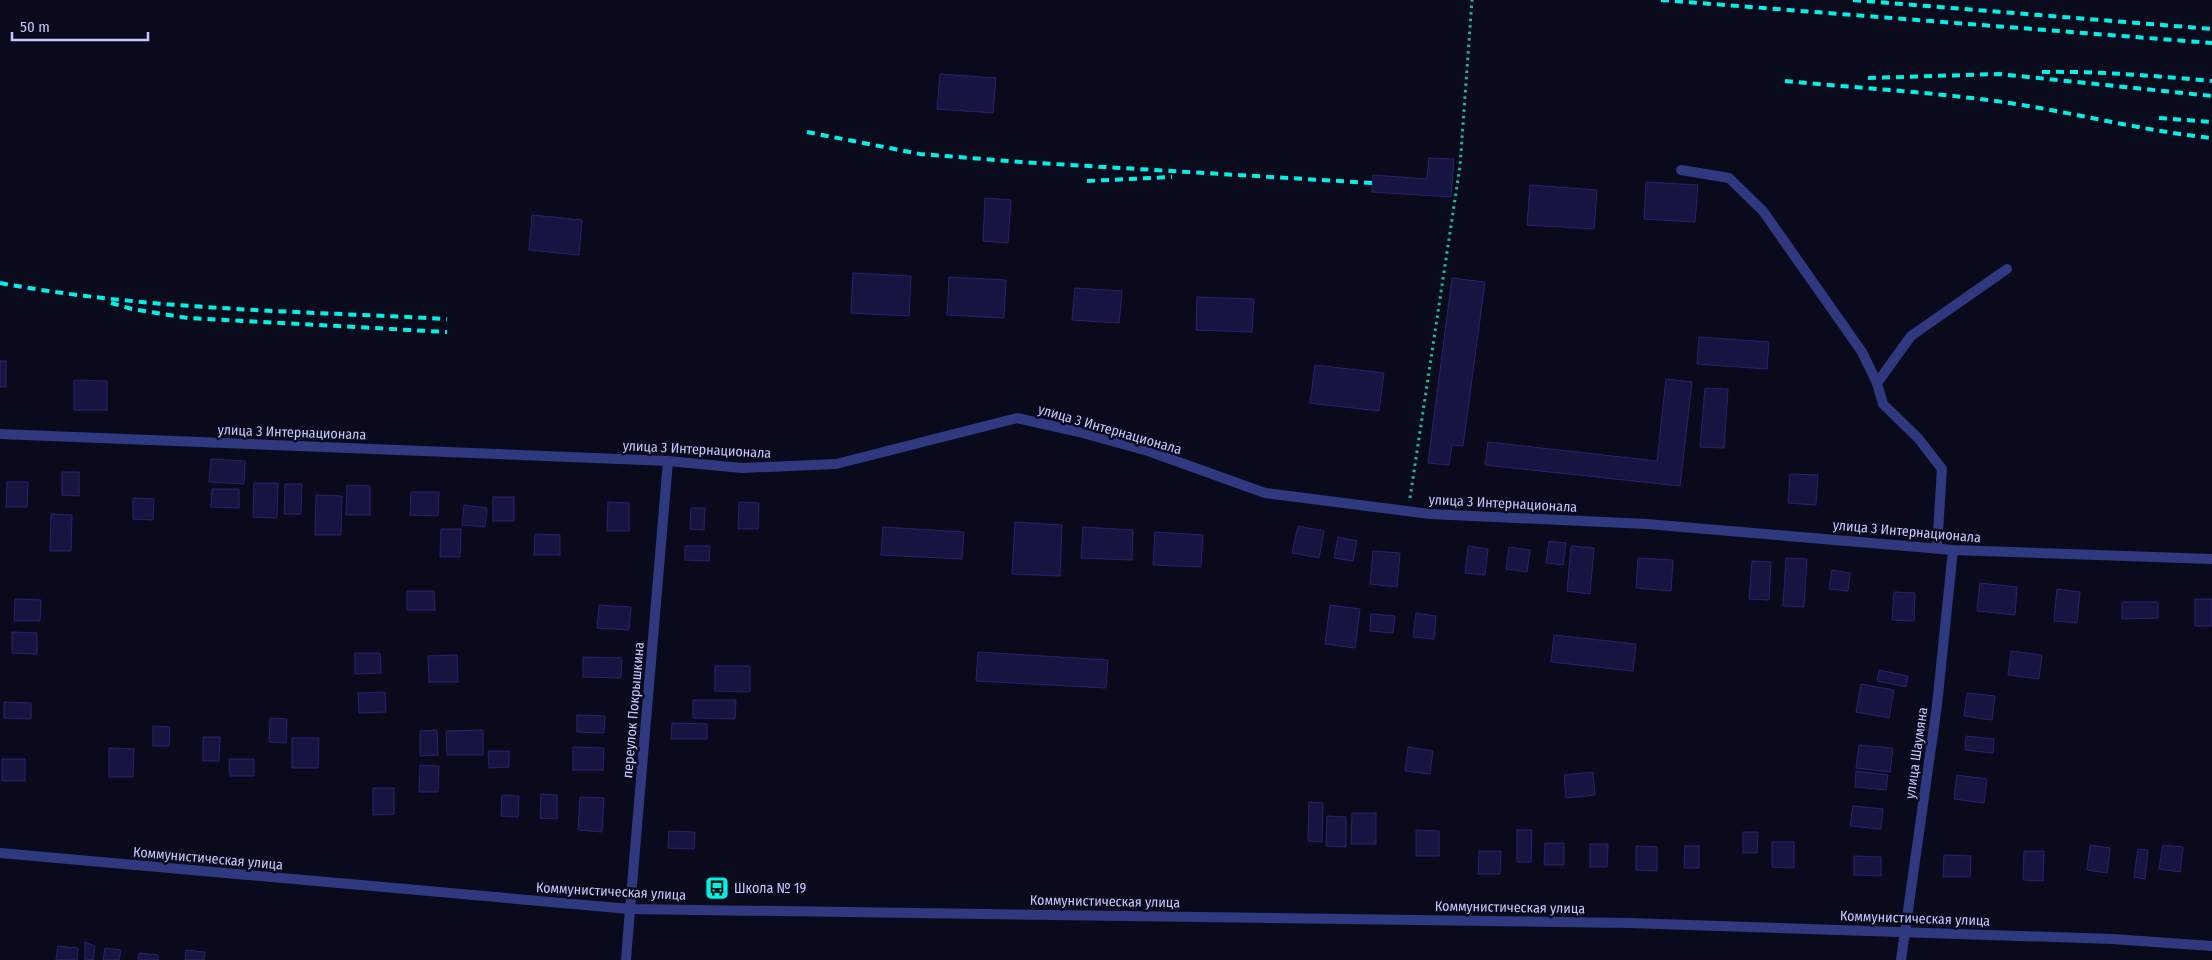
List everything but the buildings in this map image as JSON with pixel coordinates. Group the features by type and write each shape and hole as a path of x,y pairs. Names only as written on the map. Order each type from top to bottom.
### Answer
{"street":[{"path":"1681,170 1729,178 1763,211 1862,352 1878,383 1883,404 1918,438 1942,469 1937,547"},
{"path":"1878,383 1911,336 2007,269"},
{"name":"улица 3 Интернационала","path":"0,434 668,461 742,468 836,464 1017,418 1080,432 1148,451 1265,493 1408,512 1647,524 1937,547 1953,550 2212,559"},
{"name":"переулок Покрышкина","path":"626,960 668,461"},
{"name":"улица Шаумяна","path":"1901,960 1937,705 1953,550"},
{"name":"Коммунистическая улица","path":"0,853 630,909 1620,922 2112,939 2212,946"}],"path":[{"path":"1408,512 1460,166 1472,0"}],"railway":[{"path":"1661,0 2212,43"},
{"path":"1853,0 2212,29"},
{"path":"2042,72 2106,73 2212,81"},
{"path":"1868,78 1999,74 2212,96"},
{"path":"1785,81 2003,102 2160,131 2212,138"},
{"path":"2159,118 2212,122"},
{"path":"807,132 920,154 1021,162 1372,183"},
{"path":"1087,181 1172,177"},
{"path":"0,283 55,292 167,304 447,319"},
{"path":"111,303 132,309 188,318 447,332"}],"place":[{"name":"Школа № 19","path":"717,888"}]}
